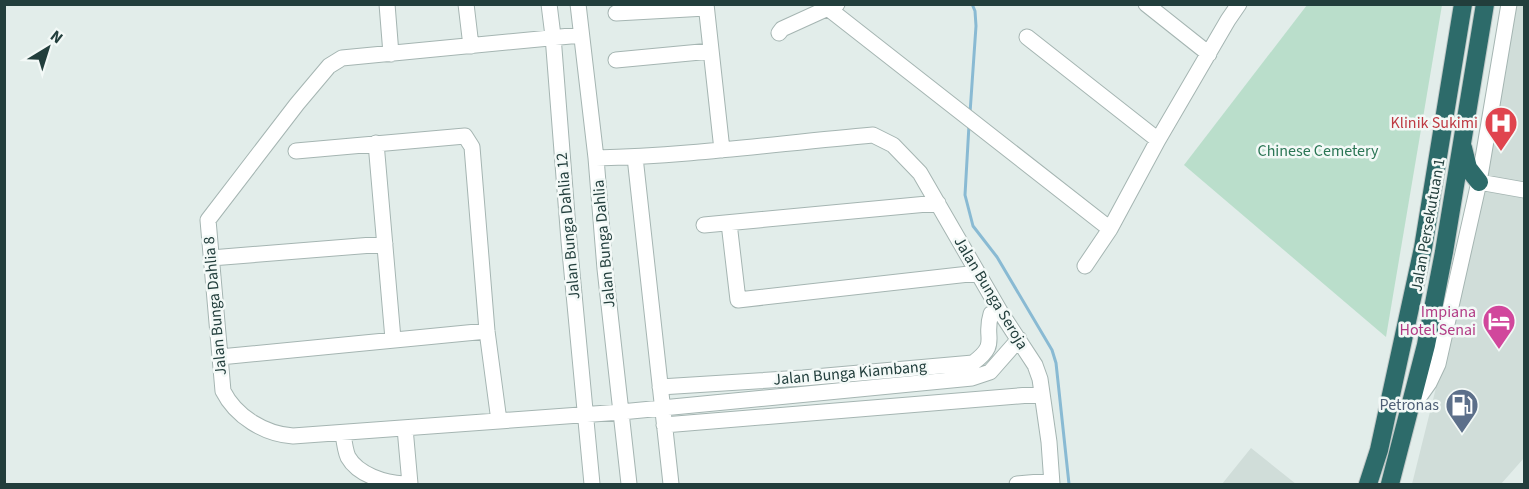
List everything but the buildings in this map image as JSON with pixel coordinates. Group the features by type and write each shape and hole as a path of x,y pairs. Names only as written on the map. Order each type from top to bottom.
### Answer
{"highway":[{"name":"Jalan Persekutuan 1","path":"1368,484 1379,450 1423,248 1463,4"},
{"name":"Jalan Persekutuan 1","path":"1390,484 1426,345 1444,252 1485,4"},
{"path":"1462,137 1468,168 1479,182"}],"street":[{"path":"387,4 391,54"},
{"path":"466,4 471,46"},
{"name":"Jalan Bunga Dahlia 12","path":"549,4 592,484"},
{"name":"Jalan Bunga Dahlia","path":"578,4 629,484"},
{"path":"1146,4 1209,54"},
{"path":"1085,266 1110,229 1158,140 1239,4"},
{"path":"1408,413 1430,382 1438,364 1479,182 1509,4"},
{"path":"596,158 722,150 706,6 616,13"},
{"path":"779,33 782,29 833,7 963,115 1110,229"},
{"name":"Jalan Bunga Dahlia 8","path":"581,34 342,58 329,66 291,111 208,220 223,391 238,411 256,425 276,435 293,436 621,412 972,378 990,372 1019,339"},
{"path":"1027,37 1158,140"},
{"path":"616,60 711,51"},
{"name":"Jalan Bunga Seroja","path":"722,150 873,135 893,145 904,156 920,173 1001,313 1035,365 1040,380 1049,442 1051,483"},
{"path":"296,151 376,142 465,136 472,147 487,330 499,421"},
{"path":"376,142 393,339"},
{"path":"635,157 671,484"},
{"path":"1479,182 1524,190"},
{"path":"704,225 938,203"},
{"path":"729,223 738,300 978,273"},
{"path":"211,258 385,244"},
{"name":"Jalan Bunga Kiambang","path":"660,387 803,378 973,363 985,354 990,345 988,323 991,314 1001,313"},
{"path":"220,357 487,330"},
{"path":"664,425 1042,394"},
{"path":"405,428 410,484"},
{"path":"343,433 350,460 364,473 395,484 404,484"},
{"path":"1358,484 1379,450"},
{"path":"1017,484 1051,483"}],"shaded area":[{"path":"1514,5 1524,5 1523,186 1484,179"},
{"path":"1485,191 1524,198 1524,458 1501,484 1412,484"},
{"path":"1251,448 1296,484 1222,484"}],"green space":[{"name":"Chinese Cemetery","path":"1307,5 1442,5 1386,337 1184,165"}],"waterway":[{"path":"970,113 976,26 972,4"},
{"path":"969,125 965,195 973,226 997,257 1052,350 1056,363 1069,484"}],"place":[{"name":"Klinik Sukimi","path":"1501,152"},
{"name":"Impiana Hotel Senai","path":"1499,350"},
{"name":"Petronas","path":"1462,434"}]}
